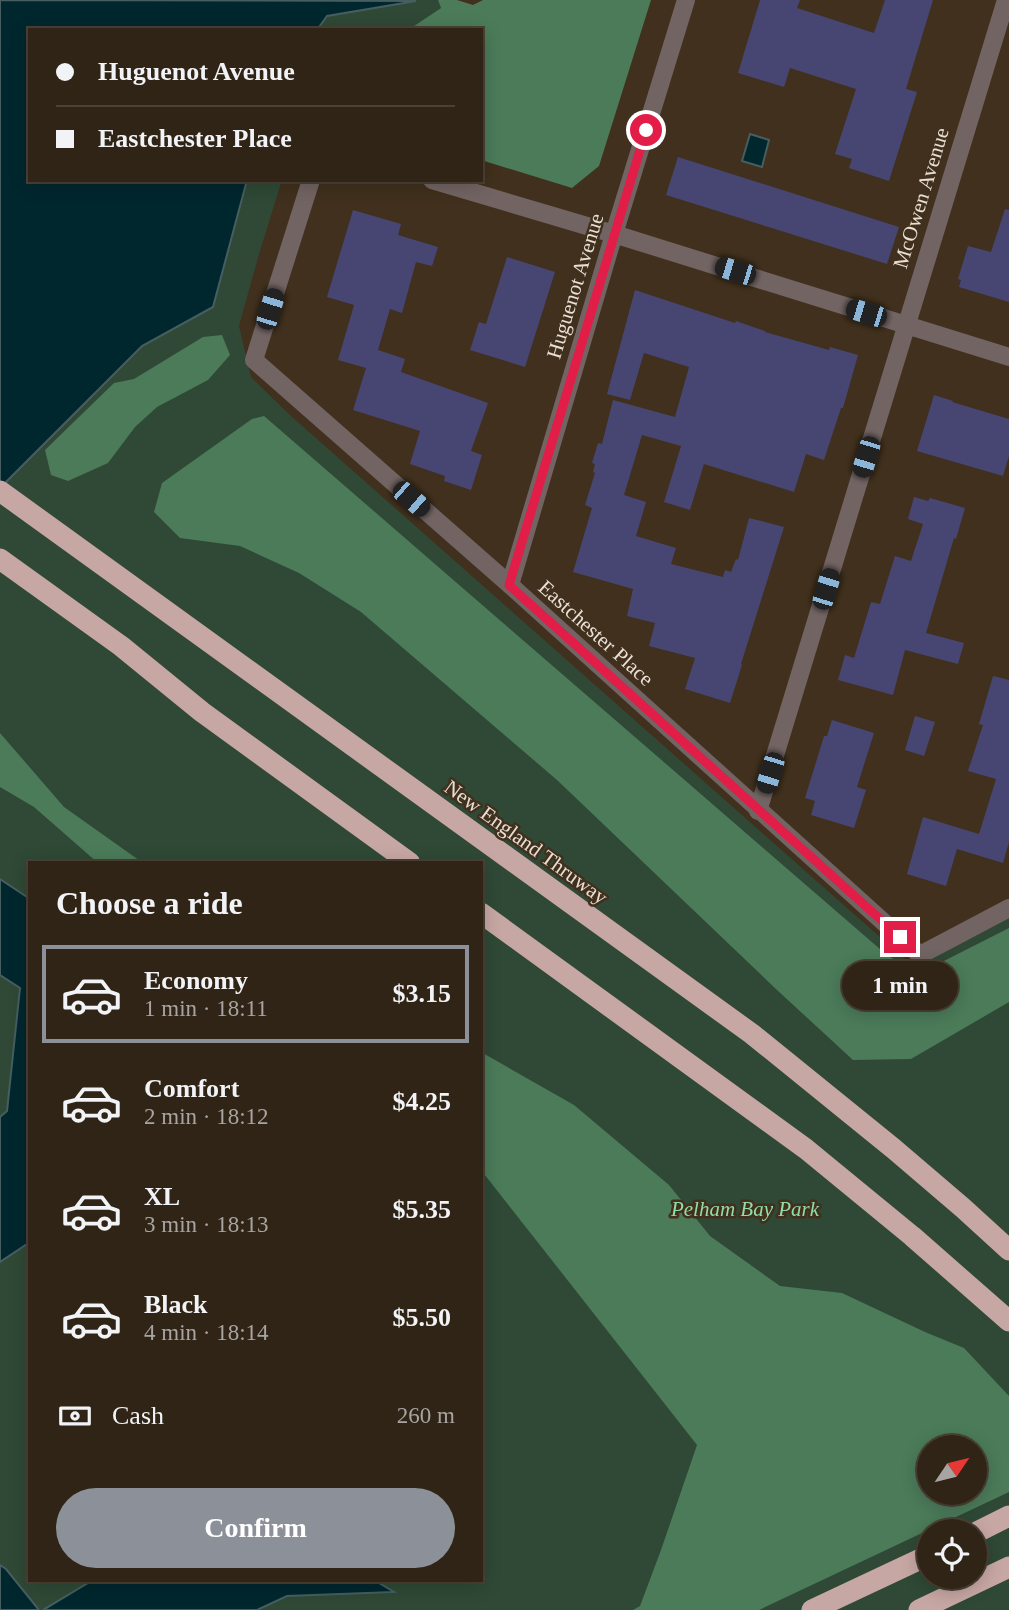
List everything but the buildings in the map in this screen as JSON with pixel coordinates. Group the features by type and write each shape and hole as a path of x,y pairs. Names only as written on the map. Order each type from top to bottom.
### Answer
{"highway":[{"name":"New England Thruway","path":"0,491 752,1034 894,1149 1009,1250"},
{"path":"0,559 121,646 202,712 407,861"},
{"path":"483,914 806,1149 912,1236 1009,1321"},
{"path":"987,1527 1009,1516"},
{"path":"812,1610 917,1561"},
{"path":"919,1610 1009,1567"}],"street":[{"name":"Huguenot Avenue","path":"509,585 686,0"},
{"name":"McOwen Avenue","path":"758,811 1006,0"},
{"name":"Eastchester Place","path":"310,182 254,360 920,955 1009,908"},
{"path":"439,182 1009,357"}],"green space":[{"path":"415,0 438,0 441,8 411,28 318,28 326,16"},
{"path":"438,0 457,0 473,5 483,0 651,0 599,166 572,188 483,161 483,28 411,28 441,8"},
{"name":"Pelham Bay Park","path":"246,182 281,182 239,326 251,377 291,416 907,961 921,964 1009,918 1009,1610 0,1610 0,488 142,346 213,307"},
{"path":"222,335 230,355 208,380 157,407 135,427 108,463 68,481 51,475 45,450 114,383 134,379 203,337"},
{"path":"264,416 888,956 918,971 932,967 1009,928 1009,1002 911,1059 853,1060 557,780 361,612 299,573 240,546 180,538 154,512 162,483 252,419"},
{"path":"0,733 64,807 140,861 96,861 34,807 0,787"},
{"path":"483,1053 574,1105 669,1185 710,1236 780,1286 842,1293 964,1348 1009,1396 1009,1492 987,1502 987,1435 917,1435 917,1505 981,1505 952,1519 917,1519 917,1535 759,1610 633,1610 640,1606 697,1445 483,1173"}],"water":[{"path":"0,0 416,1 327,16 318,28 28,28 28,182 246,182 213,307 142,346 0,488"},
{"path":"750,134 769,140 762,167 742,161"},
{"path":"0,879 28,898 28,1243 0,1262 0,1117 7,1111 20,988 0,975"},
{"path":"0,1565 6,1569 39,1610 0,1610"},
{"path":"90,1582 377,1582 394,1592 287,1596 257,1610 43,1610"}],"route":[{"path":"646,130 509,585 900,937"}]}
